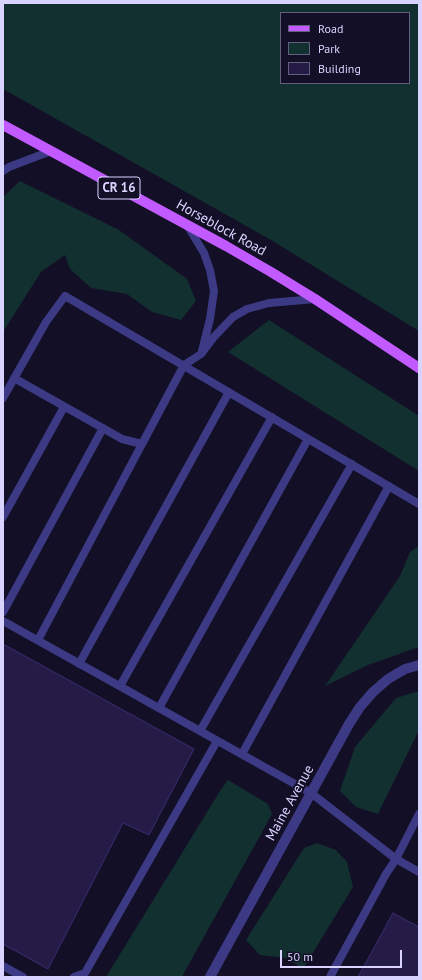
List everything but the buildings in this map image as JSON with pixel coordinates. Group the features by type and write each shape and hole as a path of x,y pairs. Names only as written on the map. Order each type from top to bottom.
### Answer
{"main road":[{"name":"Horseblock Road","path":"3,125 226,246 316,299 419,368"}],"street":[{"name":"Maine Avenue","path":"210,977 349,724 360,707 373,692 388,679 405,669 419,665"}],"lane":[{"path":"3,171 9,167 51,151"},
{"path":"187,225 204,253 210,270 214,291 210,319 201,354"},
{"path":"3,398 46,322 65,296 419,504"},
{"path":"38,640 184,366 201,354 232,317 247,309 269,303 316,299"},
{"path":"14,378 122,439 142,444"},
{"path":"79,664 229,392"},
{"path":"3,517 64,406"},
{"path":"120,686 272,417"},
{"path":"3,612 103,428"},
{"path":"159,708 308,439"},
{"path":"200,731 352,464"},
{"path":"242,754 389,486"},
{"path":"3,621 311,793 396,859 419,872"},
{"path":"74,977 85,973 217,740"},
{"path":"330,977 386,874 396,859 419,814"},
{"path":"3,966 24,977"}],"green space":[{"path":"3,3 419,3 419,331 271,240 3,89"},
{"path":"20,181 119,230 187,279 196,301 181,320 152,312 127,294 91,288 70,269 65,255 41,272 3,332 3,197"},
{"path":"269,320 419,416 419,471 228,352"},
{"path":"419,546 419,647 368,665 325,686 400,576 410,552"},
{"path":"419,691 419,730 378,814 356,807 340,791 355,747 396,698"},
{"path":"228,780 268,804 272,814 182,977 106,977 220,791"},
{"path":"317,843 336,850 347,862 353,887 303,969 287,958 260,955 246,940 304,848"}]}
